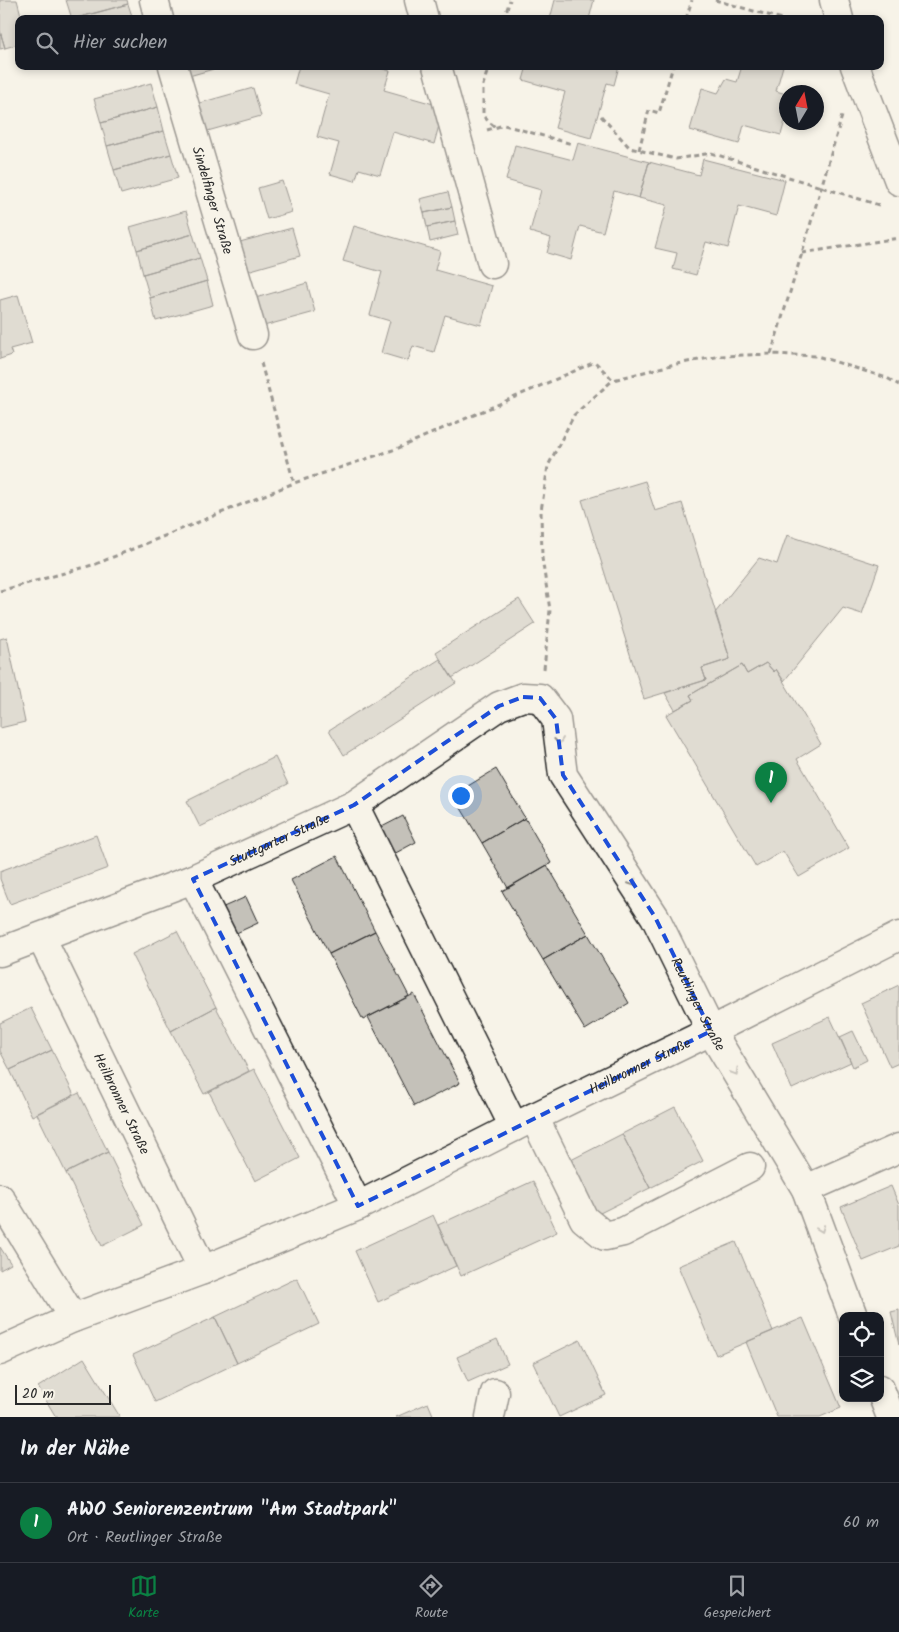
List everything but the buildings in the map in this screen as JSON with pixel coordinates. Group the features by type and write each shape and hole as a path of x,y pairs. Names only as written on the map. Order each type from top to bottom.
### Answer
{"street":[{"path":"154,0 158,15"},
{"path":"419,0 423,15"},
{"path":"834,0 838,15"},
{"name":"Sindelfinger Straße","path":"175,70 253,335"},
{"path":"438,70 492,264"},
{"path":"857,70 899,181"},
{"name":"Stuttgarter Straße","path":"0,952 193,879 354,805 499,706 523,697 540,698"},
{"name":"Reutlinger Straße","path":"540,698 556,719 563,775 655,917 711,1031 806,1189 852,1312"},
{"path":"354,805 524,1122 584,1219 605,1236 623,1232 750,1167"},
{"path":"193,879 358,1206"},
{"name":"Heilbronner Straße","path":"0,1351 73,1318 203,1270 358,1206 899,936"},
{"name":"Heilbronner Straße","path":"41,937 203,1270"},
{"path":"806,1189 899,1148"},
{"path":"0,1198 73,1318"},
{"path":"884,1399 891,1417"}],"path":[{"path":"505,15 510,0"},
{"path":"687,15 692,0"},
{"path":"715,0 768,15"},
{"path":"484,116 483,85 488,70"},
{"path":"639,150 649,110 659,113 672,70"},
{"path":"771,354 842,114"},
{"path":"601,116 630,148 676,159 711,154 882,206"},
{"path":"458,140 504,125 572,144"},
{"path":"802,253 899,238"},
{"path":"253,335 294,483"},
{"path":"540,698 550,610 542,558 540,511 548,466 574,416 614,380 671,365 721,356 771,354 817,356 887,378 899,385"},
{"path":"0,589 96,564 294,483 396,449 595,362 614,380"}],"highlighted area":[{"path":"523,697 540,698 556,719 563,775 655,917 711,1031 358,1206 193,879 354,805 499,706"}],"place":[{"name":"AWO Seniorenzentrum \"Am Stadtpark\"","path":"771,803"}]}
